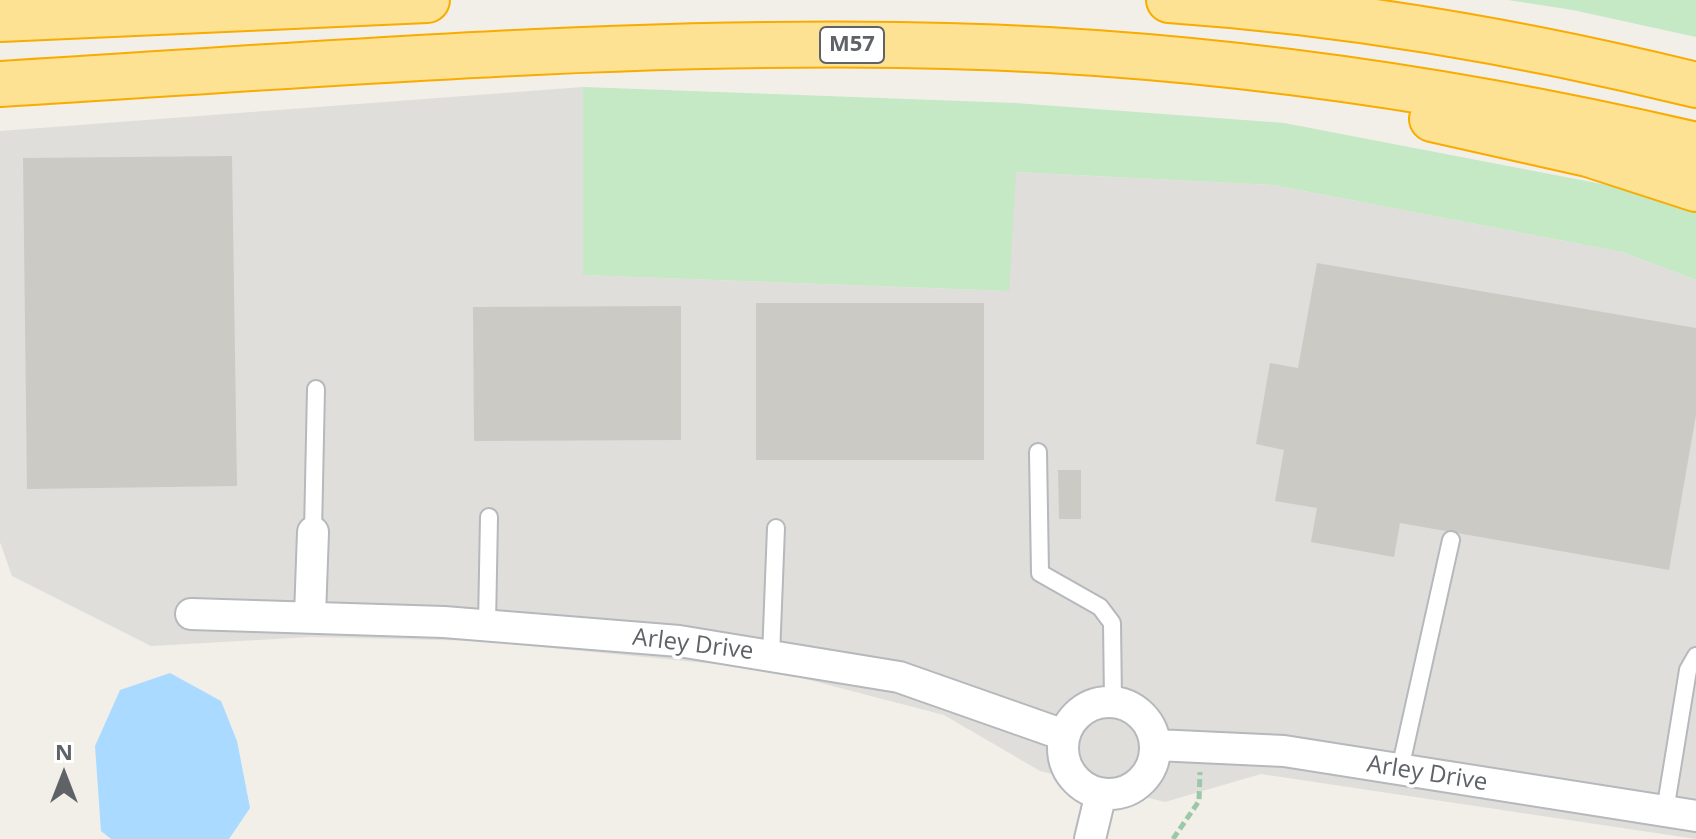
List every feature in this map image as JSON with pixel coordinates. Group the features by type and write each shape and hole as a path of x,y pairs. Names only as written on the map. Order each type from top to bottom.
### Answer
{"highway":[{"path":"0,19 427,0"},
{"path":"1169,0 1338,17 1507,46 1685,82"},
{"name":"M57","path":"0,84 484,55 749,46 901,45 1044,50 1183,59 1354,79 1521,107 1696,145"},
{"name":"M57","path":"1044,50 1314,94 1588,154 1696,189"}],"street":[{"path":"310,616 313,532"},
{"name":"Arley Drive","path":"191,614 310,616 487,625 679,641 899,677 1064,735"},
{"path":"1113,701 1129,705 1152,728 1156,745 1154,759 1140,782 1129,790 1115,794 1101,793 1089,789 1070,772 1063,748 1064,735 1082,709 1113,701"},
{"name":"Arley Drive","path":"1156,745 1284,751 1696,816"},
{"path":"1090,839 1101,793"}],"lane":[{"path":"313,532 316,389"},
{"path":"1038,452 1040,573 1100,607 1112,623 1113,701"},
{"path":"487,625 489,517"},
{"path":"771,656 776,528"},
{"path":"1400,769 1451,540"},
{"path":"1665,811 1688,670 1696,656"}],"path":[{"path":"1173,839 1199,801 1202,747"}],"shaded area":[{"path":"583,87 584,275 1008,291 1015,172 1273,185 1622,252 1696,280 1696,839 1261,774 1165,802 1040,771 944,715 767,669 480,641 311,637 151,646 12,576 0,542 0,131"}],"green space":[{"path":"1508,0 1696,0 1696,37 1573,10"},
{"path":"583,87 1015,103 1284,123 1633,190 1696,212 1696,280 1622,252 1273,185 1016,172 1009,291 583,275"}],"water":[{"path":"170,673 221,701 237,741 250,808 229,839 111,839 101,831 95,746 120,690"}],"building":[{"path":"232,156 237,486 27,489 23,158"},
{"path":"1317,263 1696,328 1696,415 1669,570 1400,523 1394,557 1311,542 1317,508 1275,501 1284,450 1256,444 1270,363 1298,368"},
{"path":"756,303 984,303 984,460 756,460"},
{"path":"681,306 681,440 474,441 473,307"},
{"path":"1058,470 1081,470 1081,519 1059,519"}]}
